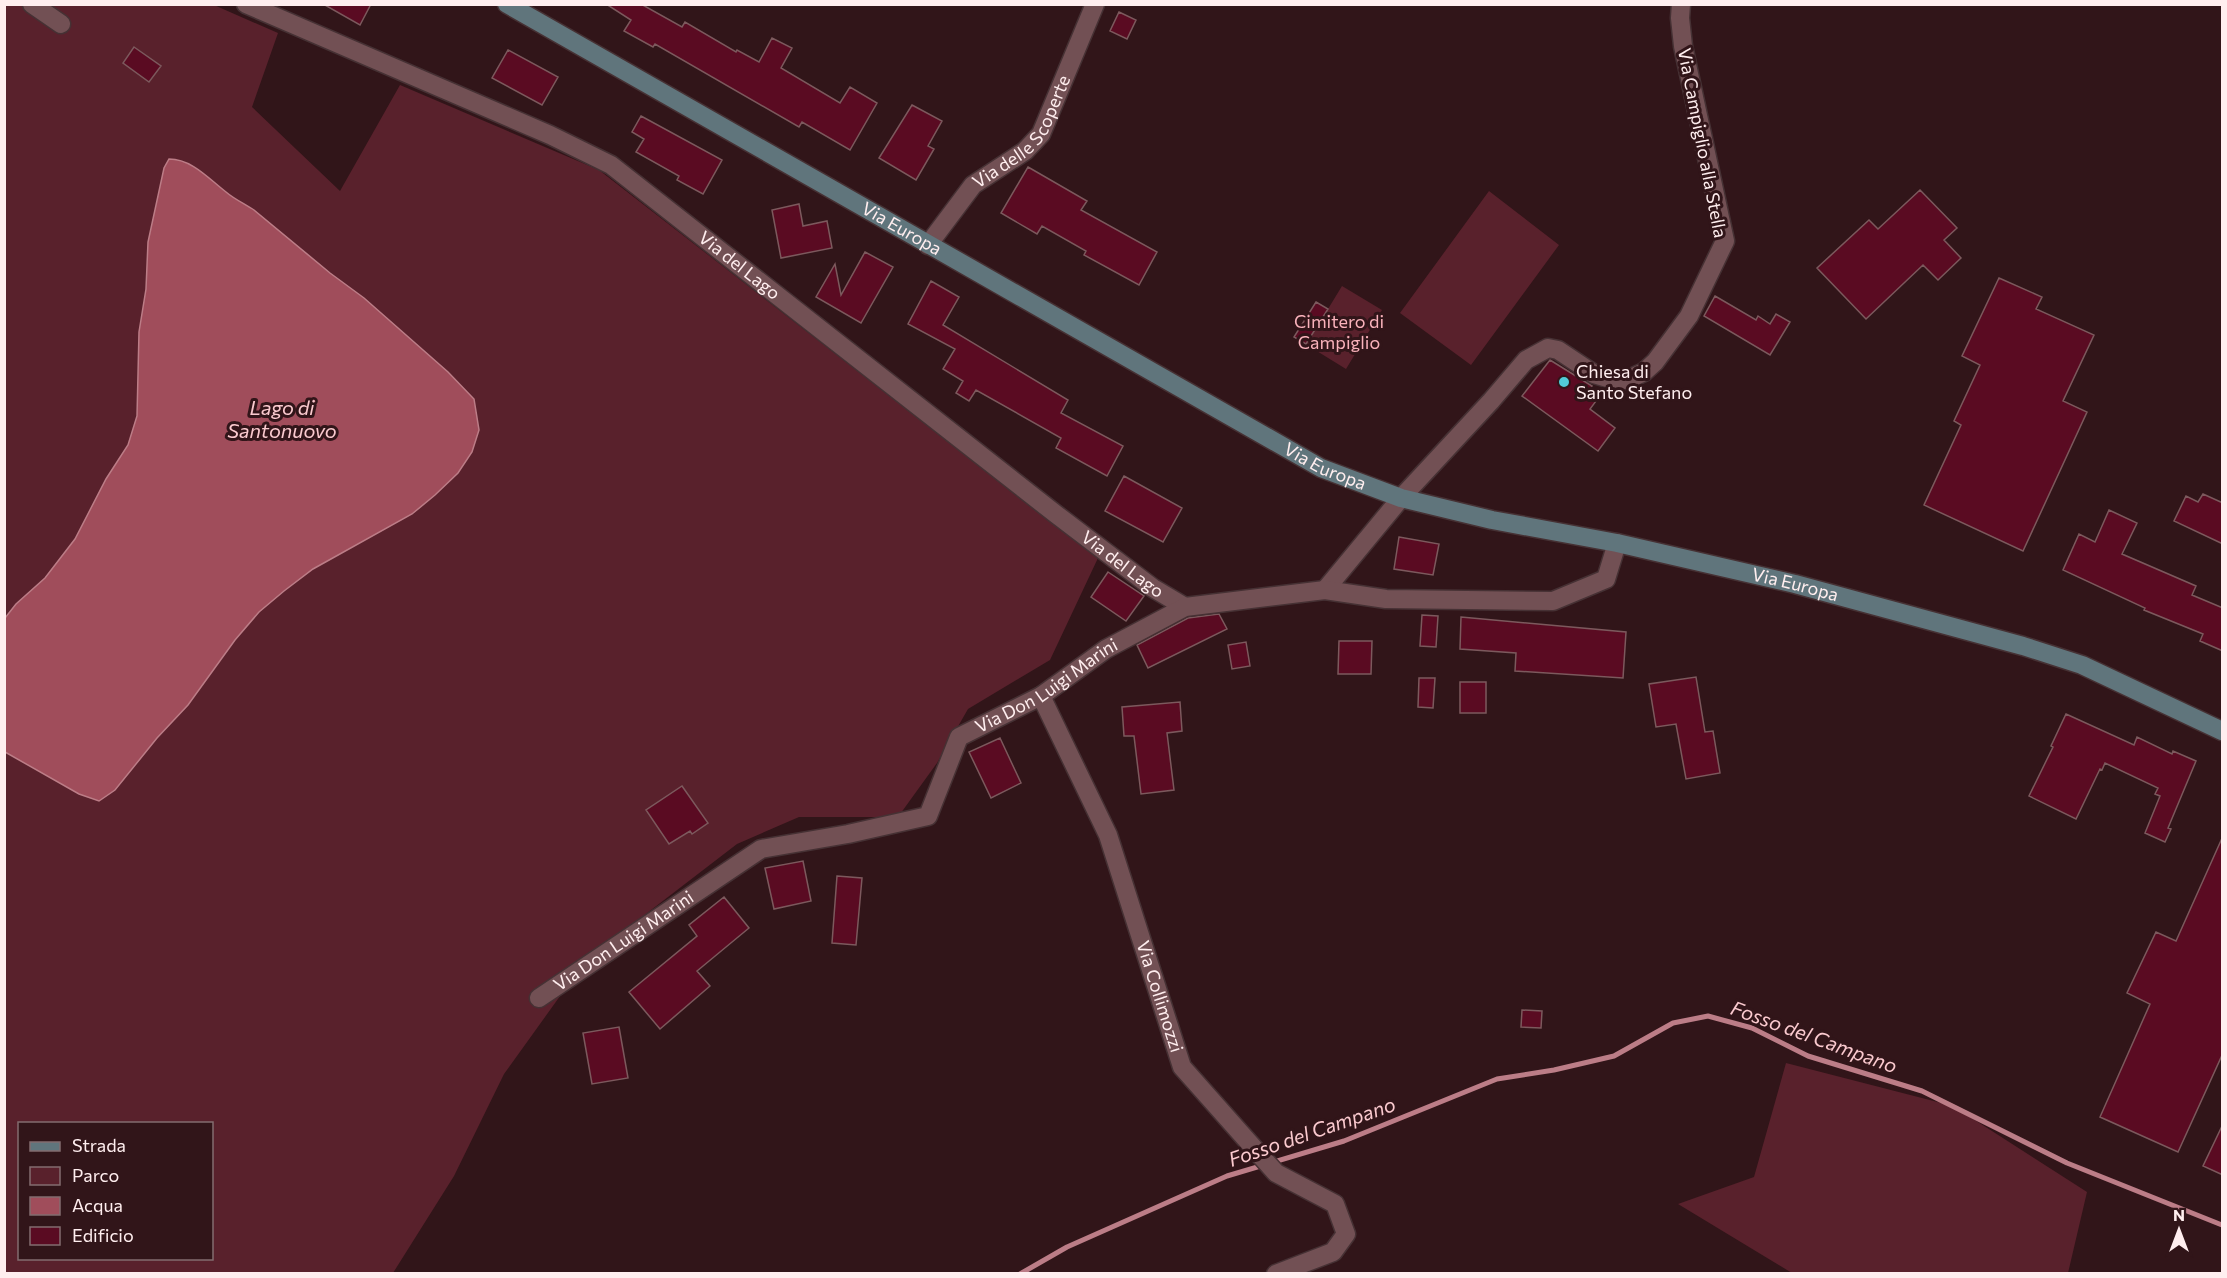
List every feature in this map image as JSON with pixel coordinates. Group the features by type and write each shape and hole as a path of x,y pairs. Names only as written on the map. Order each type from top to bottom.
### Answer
{"main road":[{"name":"Via Europa","path":"507,4 1321,468 1401,498 1492,520 1617,543 1795,584 2023,646 2082,665 2223,731"}],"street":[{"path":"32,4 61,24"},
{"name":"Via del Lago","path":"246,4 550,135 611,165 1153,588 1185,607"},
{"name":"Via delle Scoperte","path":"928,245 973,185 1025,151 1041,134 1095,4"},
{"name":"Via Campiglio alla Stella","path":"1401,498 1526,360 1548,348 1557,350 1594,374 1611,379 1627,380 1644,372 1655,362 1689,316 1725,241 1683,46 1681,4"},
{"path":"1325,590 1401,498"},
{"name":"Via Don Luigi Marini","path":"539,998 761,849 848,834 928,816 959,737 1041,696 1106,649 1185,607 1325,590 1386,599 1553,601 1606,579 1617,543"},
{"name":"Via Collimozzi","path":"1041,696 1108,836 1182,1066 1276,1173 1335,1204 1346,1234 1333,1252 1276,1274"}],"green space":[{"path":"5,5 214,5 278,33 252,107 340,191 400,85 599,170 1098,558 1050,660 968,709 937,763 898,817 799,817 737,844 586,960 504,1074 454,1176 393,1273 5,1274"},
{"path":"1489,191 1559,245 1471,365 1400,313"},
{"name":"Cimitero di Campiglio","path":"1342,286 1382,310 1346,369 1294,337 1316,302 1328,309"},
{"path":"1786,1063 1953,1106 2087,1192 2068,1273 1792,1273 1678,1204 1754,1177"}],"water":[{"name":"Lago di Santonuovo","path":"169,159 193,166 229,195 254,210 364,298 448,372 474,399 479,430 472,452 458,473 435,495 412,514 313,569 259,612 235,640 188,705 157,738 115,790 99,801 79,794 5,752 5,618 16,604 45,578 75,539 106,479 128,445 137,416 139,332 146,289 148,242 164,168"}],"building":[{"path":"323,4 371,4 360,25"},
{"path":"606,4 641,4 682,27 685,22 736,52 737,50 759,62 772,38 792,48 781,68 840,103 850,87 877,103 850,150 802,122 799,127 655,44 653,47 624,31 631,20"},
{"path":"1119,12 1136,20 1127,39 1110,31"},
{"path":"134,47 161,66 149,82 123,63"},
{"path":"508,50 558,77 542,105 492,78"},
{"path":"912,105 942,121 928,146 934,149 916,180 879,158"},
{"path":"641,116 722,160 703,194 677,180 679,176 636,152 644,139 632,132"},
{"path":"1028,167 1087,201 1081,210 1157,252 1139,285 1084,255 1086,251 1042,226 1037,234 1001,213"},
{"path":"1920,190 1957,228 1944,240 1961,258 1938,280 1923,265 1866,319 1817,268 1869,220 1878,229"},
{"path":"799,204 803,226 827,221 832,248 781,258 772,210"},
{"path":"865,252 893,267 861,323 816,297 835,264 841,295"},
{"path":"1999,278 2042,297 2036,309 2094,335 2063,401 2087,412 2023,551 1924,505 1961,425 1954,421 1980,365 1962,356"},
{"path":"931,281 959,297 943,325 1068,400 1061,413 1123,446 1107,476 1056,448 1061,438 976,390 969,401 956,393 963,381 943,369 955,349 908,324"},
{"path":"1715,296 1756,320 1758,316 1770,324 1776,314 1790,322 1770,355 1704,316"},
{"path":"1316,302 1328,309 1306,344 1294,337"},
{"path":"1550,360 1592,386 1589,390 1599,397 1590,409 1615,428 1598,451 1522,396"},
{"path":"1124,476 1182,508 1163,542 1105,511"},
{"path":"2203,494 2223,503 2223,544 2174,521 2186,496 2198,502"},
{"path":"2109,510 2137,523 2122,554 2196,586 2192,595 2223,608 2223,651 2200,641 2203,634 2144,610 2145,608 2063,570 2079,534 2095,542"},
{"path":"1399,537 1439,544 1433,575 1394,569"},
{"path":"1108,572 1144,596 1126,621 1091,597"},
{"path":"1219,614 1227,629 1148,668 1137,645 1188,618"},
{"path":"1422,615 1438,616 1436,647 1420,646"},
{"path":"1461,617 1626,632 1623,678 1515,671 1516,653 1460,649"},
{"path":"1339,641 1372,641 1371,674 1338,674"},
{"path":"1246,642 1250,666 1232,669 1228,645"},
{"path":"1696,677 1705,732 1713,731 1720,773 1686,779 1676,724 1656,727 1649,684"},
{"path":"1419,678 1435,678 1433,708 1418,707"},
{"path":"1460,682 1486,682 1486,713 1460,713"},
{"path":"1180,702 1182,731 1167,733 1174,790 1141,794 1134,736 1124,736 1122,707"},
{"path":"2066,714 2134,745 2137,737 2172,754 2173,751 2196,761 2168,828 2171,829 2165,842 2145,833 2160,796 2155,794 2158,788 2105,763 2076,819 2029,796"},
{"path":"1000,738 1021,783 991,798 969,752"},
{"path":"682,786 708,823 692,834 690,831 669,844 646,810"},
{"path":"2223,836 2223,1053 2178,1152 2100,1117 2150,1004 2127,993 2156,932 2176,941"},
{"path":"803,861 811,901 774,909 765,868"},
{"path":"837,876 862,878 856,945 832,943"},
{"path":"724,897 749,928 697,971 710,986 660,1029 629,992 697,936 689,925"},
{"path":"1522,1010 1542,1011 1541,1028 1521,1027"},
{"path":"619,1027 628,1078 592,1084 583,1033"},
{"path":"2223,1124 2223,1175 2203,1166"}],"waterway":[{"name":"Fosso del Campano","path":"1020,1274 1067,1247 1227,1176 1344,1141 1497,1079 1554,1070 1614,1056 1673,1023 1708,1016 1752,1028 1808,1056 1922,1091 2067,1163 2222,1225"}],"place":[{"name":"Chiesa di Santo Stefano","path":"1564,382"}]}
